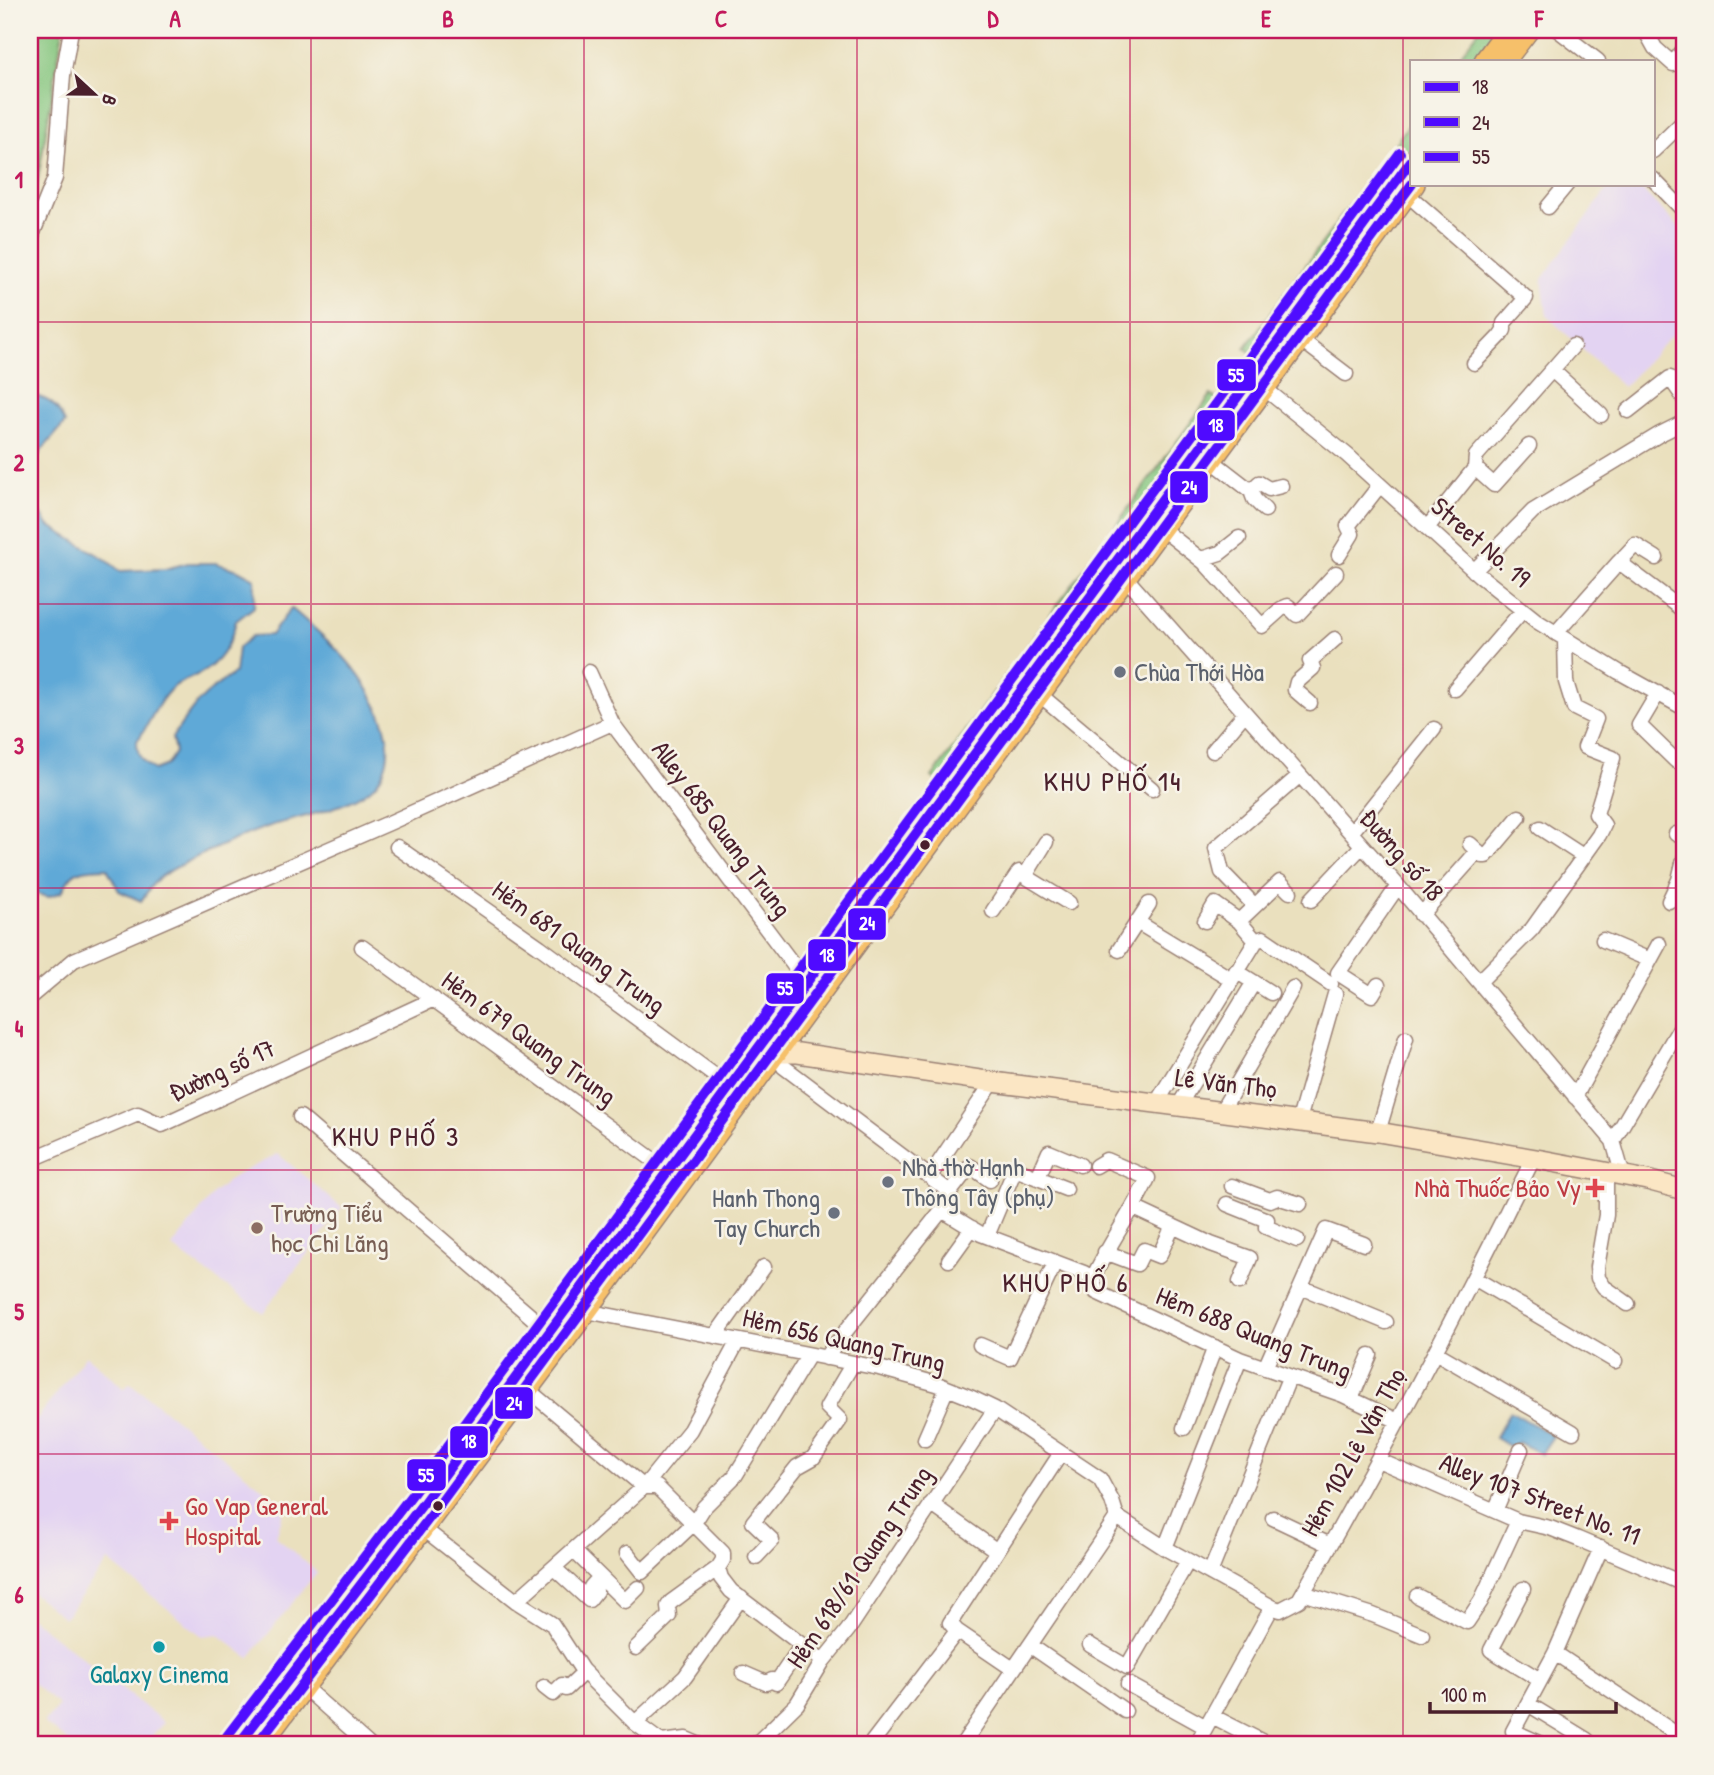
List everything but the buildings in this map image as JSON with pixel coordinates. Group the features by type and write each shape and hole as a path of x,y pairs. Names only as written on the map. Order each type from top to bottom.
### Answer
{"main road":[{"path":"1488,60 1512,51 1528,30"},
{"path":"260,1745 299,1683 497,1419 527,1389 586,1311 767,1051 1257,383 1410,162"},
{"path":"238,1745 299,1683 424,1529 497,1419 549,1332 667,1170 730,1087 767,1051 807,983 1039,694 1119,571 1161,528 1211,460 1257,383 1300,339 1410,189"},
{"name":"Lê Văn Thọ","path":"767,1051 1299,1120 1534,1159 1684,1190"}],"street":[{"path":"30,240 55,178 63,75 71,30"},
{"path":"1558,30 1597,60"},
{"path":"1645,30 1655,48 1673,64 1684,49"},
{"path":"1654,150 1684,121"},
{"path":"1654,180 1683,208"},
{"path":"1548,207 1565,186"},
{"path":"1410,189 1526,298 1504,323 1500,336 1474,363"},
{"path":"1300,339 1346,374"},
{"path":"1427,528 1475,468 1476,456 1573,346"},
{"path":"1552,370 1601,415"},
{"path":"1628,411 1670,379 1684,398"},
{"name":"Street No. 19","path":"1257,383 1347,455 1474,571 1523,610 1561,636 1684,708"},
{"path":"1474,571 1533,511 1684,422"},
{"path":"1475,468 1494,485 1529,446"},
{"path":"1211,460 1251,491 1254,499 1265,510"},
{"path":"1251,491 1259,483 1269,489 1281,485"},
{"path":"1339,555 1352,534 1348,526 1380,485"},
{"path":"1161,528 1201,559 1262,626 1288,606 1297,615 1336,573"},
{"path":"1201,559 1220,553 1239,538"},
{"path":"1479,982 1532,929 1604,825 1596,814 1613,758 1585,747 1596,719 1574,708 1566,682 1561,636 1635,545 1656,558"},
{"path":"1619,562 1682,606"},
{"name":"Đường số 18","path":"1119,571 1398,886 1613,1141 1615,1174 1597,1267 1598,1279 1604,1287 1628,1304"},
{"path":"1455,689 1523,610"},
{"path":"1310,704 1296,690 1297,682 1313,667 1310,661 1335,639"},
{"name":"Alley 685 Quang Trung","path":"589,672 612,723 807,983"},
{"path":"1658,693 1639,725 1676,761"},
{"path":"1039,694 1152,789"},
{"path":"1213,751 1245,713"},
{"path":"30,997 74,960 612,723"},
{"path":"1351,833 1434,729"},
{"path":"1254,905 1222,872 1216,848 1300,775"},
{"path":"1421,915 1474,848 1486,856 1519,817"},
{"path":"1540,828 1583,856"},
{"path":"1026,876 1046,842"},
{"path":"1311,900 1362,846"},
{"name":"Hẻm 681 Quang Trung","path":"397,847 540,947 730,1087"},
{"path":"1669,901 1679,880 1684,859"},
{"path":"993,911 1019,872 1069,903"},
{"path":"1240,921 1280,882 1290,892"},
{"path":"1299,1120 1335,983 1398,886"},
{"path":"1119,950 1149,904"},
{"path":"1205,921 1215,904 1240,921 1256,942"},
{"path":"1137,922 1271,993"},
{"path":"1157,1102 1234,975 1256,942 1263,938 1335,983 1372,995 1378,985"},
{"path":"1604,940 1650,960"},
{"path":"1575,1097 1659,944"},
{"name":"Hẻm 679 Quang Trung","path":"362,947 667,1170"},
{"path":"1179,1105 1254,982"},
{"path":"1222,1110 1293,988"},
{"name":"Đường số 17","path":"30,1160 138,1114 162,1125 434,999"},
{"path":"1613,1141 1684,1021"},
{"path":"1378,1132 1406,1038"},
{"path":"767,1051 784,1067 950,1192"},
{"path":"930,1176 993,1082"},
{"path":"300,1117 549,1332"},
{"path":"1038,1177 1049,1152 1080,1165"},
{"name":"Hẻm 102 Lê Văn Thọ","path":"1303,1593 1378,1460 1534,1159"},
{"path":"1093,1278 1105,1252 1134,1208 1148,1178 1106,1160 1096,1166"},
{"path":"825,1358 942,1210 950,1192 970,1166 990,1180"},
{"path":"987,1236 1015,1169 1066,1189"},
{"path":"1232,1186 1270,1199 1278,1196 1300,1204"},
{"path":"1227,1204 1267,1220 1266,1227 1297,1240"},
{"path":"1134,1208 1211,1244 1250,1258 1240,1282"},
{"name":"Hẻm 688 Quang Trung","path":"942,1210 987,1236 1093,1278 1096,1292 1240,1359 1351,1399 1398,1422"},
{"path":"1105,1252 1137,1264 1144,1250 1159,1256 1173,1226"},
{"path":"948,1260 972,1228"},
{"path":"1265,1368 1326,1230 1364,1244"},
{"path":"980,1345 1010,1358 1055,1263"},
{"path":"715,1336 764,1267"},
{"path":"1474,1278 1615,1361"},
{"path":"1301,1287 1386,1322"},
{"name":"Hẻm 656 Quang Trung","path":"586,1311 879,1368 947,1388 995,1409 1100,1479 1117,1517"},
{"path":"516,1601 644,1487 690,1430 738,1341"},
{"path":"1184,1428 1215,1347"},
{"path":"1435,1352 1573,1432"},
{"path":"627,1553 642,1572 694,1522 704,1507 735,1476 809,1355"},
{"path":"1351,1399 1370,1355"},
{"path":"1164,1548 1240,1359"},
{"path":"756,1557 772,1540 753,1522 797,1468 813,1458 840,1420 827,1407 852,1363"},
{"path":"1210,1573 1289,1378"},
{"path":"925,1438 947,1388"},
{"path":"527,1389 644,1487 657,1487 723,1553 723,1560 718,1568 671,1602 668,1606 669,1616 636,1648"},
{"name":"Hẻm 618/61 Quang Trung","path":"755,1745 797,1704 823,1661 848,1630 995,1409"},
{"path":"1495,1511 1521,1450"},
{"path":"1013,1669 957,1631 950,1623 1061,1453"},
{"name":"Alley 107 Street No. 11","path":"1378,1460 1518,1521 1550,1528 1684,1584"},
{"path":"931,1504 997,1550"},
{"path":"962,1745 1117,1517 1164,1548 1272,1607 1280,1610 1288,1607 1299,1600 1303,1593 1373,1615 1422,1635"},
{"path":"1273,1518 1330,1545"},
{"path":"1417,1596 1467,1622 1481,1601 1518,1521"},
{"path":"424,1529 516,1601 552,1624 584,1672 635,1723 661,1742 670,1744 686,1739 700,1745"},
{"path":"1544,1745 1513,1731 1555,1653 1601,1548"},
{"path":"573,1550 625,1601 638,1588"},
{"path":"1090,1645 1127,1667 1188,1561"},
{"path":"554,1568 589,1600 596,1591 591,1587 600,1577"},
{"path":"718,1568 721,1578 731,1591 823,1661"},
{"path":"1523,1589 1491,1650 1540,1680"},
{"path":"635,1723 685,1677 741,1598"},
{"path":"1196,1745 1272,1607"},
{"path":"870,1745 957,1631"},
{"path":"743,1673 766,1683 772,1680 776,1683 802,1645"},
{"path":"1031,1646 1125,1711"},
{"path":"1555,1653 1684,1739"},
{"path":"544,1687 553,1694 562,1685 566,1689 584,1672"},
{"path":"299,1683 369,1745"},
{"path":"1128,1684 1209,1722 1269,1745"},
{"path":"1528,1704 1587,1740"}],"shaded area":[{"path":"1610,186 1638,186 1684,232 1684,322 1623,387 1547,316 1542,279"},
{"name":"Trường Tiểu học Chi Lăng","path":"278,1154 342,1208 263,1313 172,1247 214,1193 233,1177"},
{"name":"Go Vap General Hospital","path":"86,1355 124,1389 130,1383 285,1506 276,1537 317,1572 249,1658 218,1634 202,1636 108,1561 64,1618 30,1591 30,1428"},
{"path":"30,1617 164,1722 145,1745 73,1745 44,1723 59,1705 30,1681"}],"green space":[{"path":"30,30 63,30 36,191 30,206"},
{"path":"1479,30 1500,30 1477,60 1457,60"},
{"path":"1410,123 1410,151 1258,358 1245,348"},
{"path":"1211,395 1225,405 943,785 932,777"}],"water":[{"path":"30,394 52,404 65,423 41,451 30,472"},
{"path":"30,496 48,525 120,571 165,569 188,563 215,563 255,579 254,607 236,621 224,652 199,674 170,690 137,741 139,754 146,764 154,770 167,765 175,752 172,738 186,717 206,694 235,673 238,648 252,636 271,635 291,608 335,647 359,676 378,708 387,735 388,753 384,770 375,784 348,802 273,825 195,858 157,880 141,901 119,891 107,868 79,871 70,878 62,892 48,897 33,893 30,887"},
{"path":"1510,1411 1553,1436 1541,1454 1518,1442 1514,1449 1495,1438"}],"transit line":[{"name":"55","path":"227,1736 414,1492 1400,153"},
{"name":"18","path":"238,1745 425,1501 1410,162"},
{"name":"24","path":"256,1745 436,1509 1411,186"}],"place":[{"name":"Chùa Thới Hòa","path":"1120,672"},
{"name":"Nhà thờ Hạnh Thông Tây (phụ)","path":"888,1182"},
{"name":"Nhà Thuốc Bảo Vy","path":"1595,1188"},
{"name":"Hanh Thong Tay Church","path":"834,1213"},
{"name":"Trường Tiểu học Chi Lăng","path":"257,1228"},
{"name":"Go Vap General Hospital","path":"169,1521"},
{"name":"Galaxy Cinema","path":"159,1647"}],"district":[{"name":"KHU PHỐ 14","path":"1113,781"},
{"name":"KHU PHỐ 3","path":"396,1136"},
{"name":"KHU PHỐ 6","path":"1066,1282"}]}
